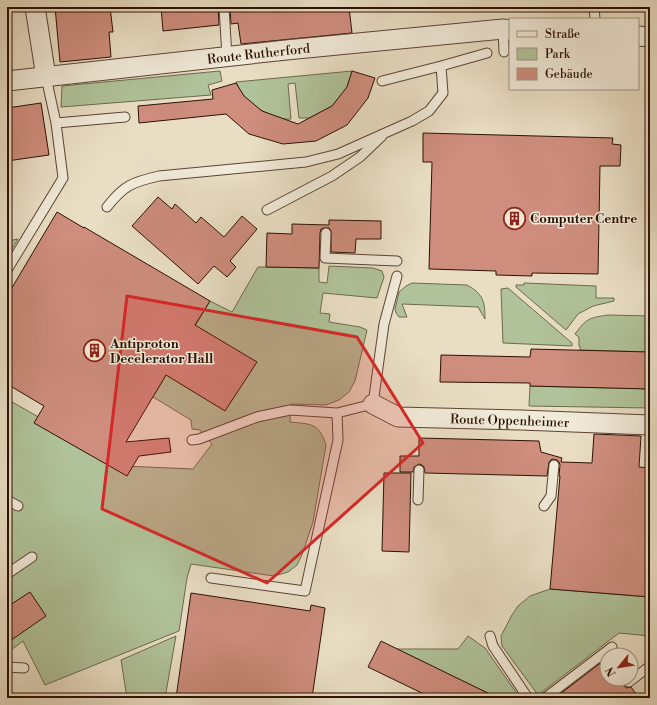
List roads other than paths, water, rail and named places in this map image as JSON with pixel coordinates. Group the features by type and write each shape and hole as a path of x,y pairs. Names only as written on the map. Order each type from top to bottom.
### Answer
{"street":[{"path":"35,7 46,77"},
{"name":"Route Rutherford","path":"7,81 286,50 506,30"},
{"path":"639,36 650,37"},
{"name":"Route Oppenheimer","path":"373,404 398,417 650,425"}],"lane":[{"path":"224,7 227,57"},
{"path":"594,7 595,18"},
{"path":"504,52 506,30"},
{"path":"382,81 487,53"},
{"path":"107,206 117,194 127,186 138,181 159,176 306,162 338,154 412,121 429,111 443,93 441,66"},
{"path":"7,270 63,178 56,123 46,77"},
{"path":"56,123 125,117"},
{"path":"267,210 332,176 360,157 388,131"},
{"path":"326,234 325,258 397,261"},
{"path":"192,440 199,439 257,417 290,410 337,414 373,404 384,324 397,276"},
{"path":"211,578 305,590 338,440 337,414"},
{"path":"544,506 552,496 554,465"},
{"path":"418,500 419,470"},
{"path":"7,500 18,506"},
{"path":"7,574 32,557"},
{"path":"490,636 493,646 528,698"},
{"path":"545,698 599,657"},
{"path":"639,674 650,666"},
{"path":"7,667 24,668"}],"place":[{"name":"Computer Centre","path":"515,218"},
{"name":"Antiproton Decelerator Hall","path":"94,350"}]}
